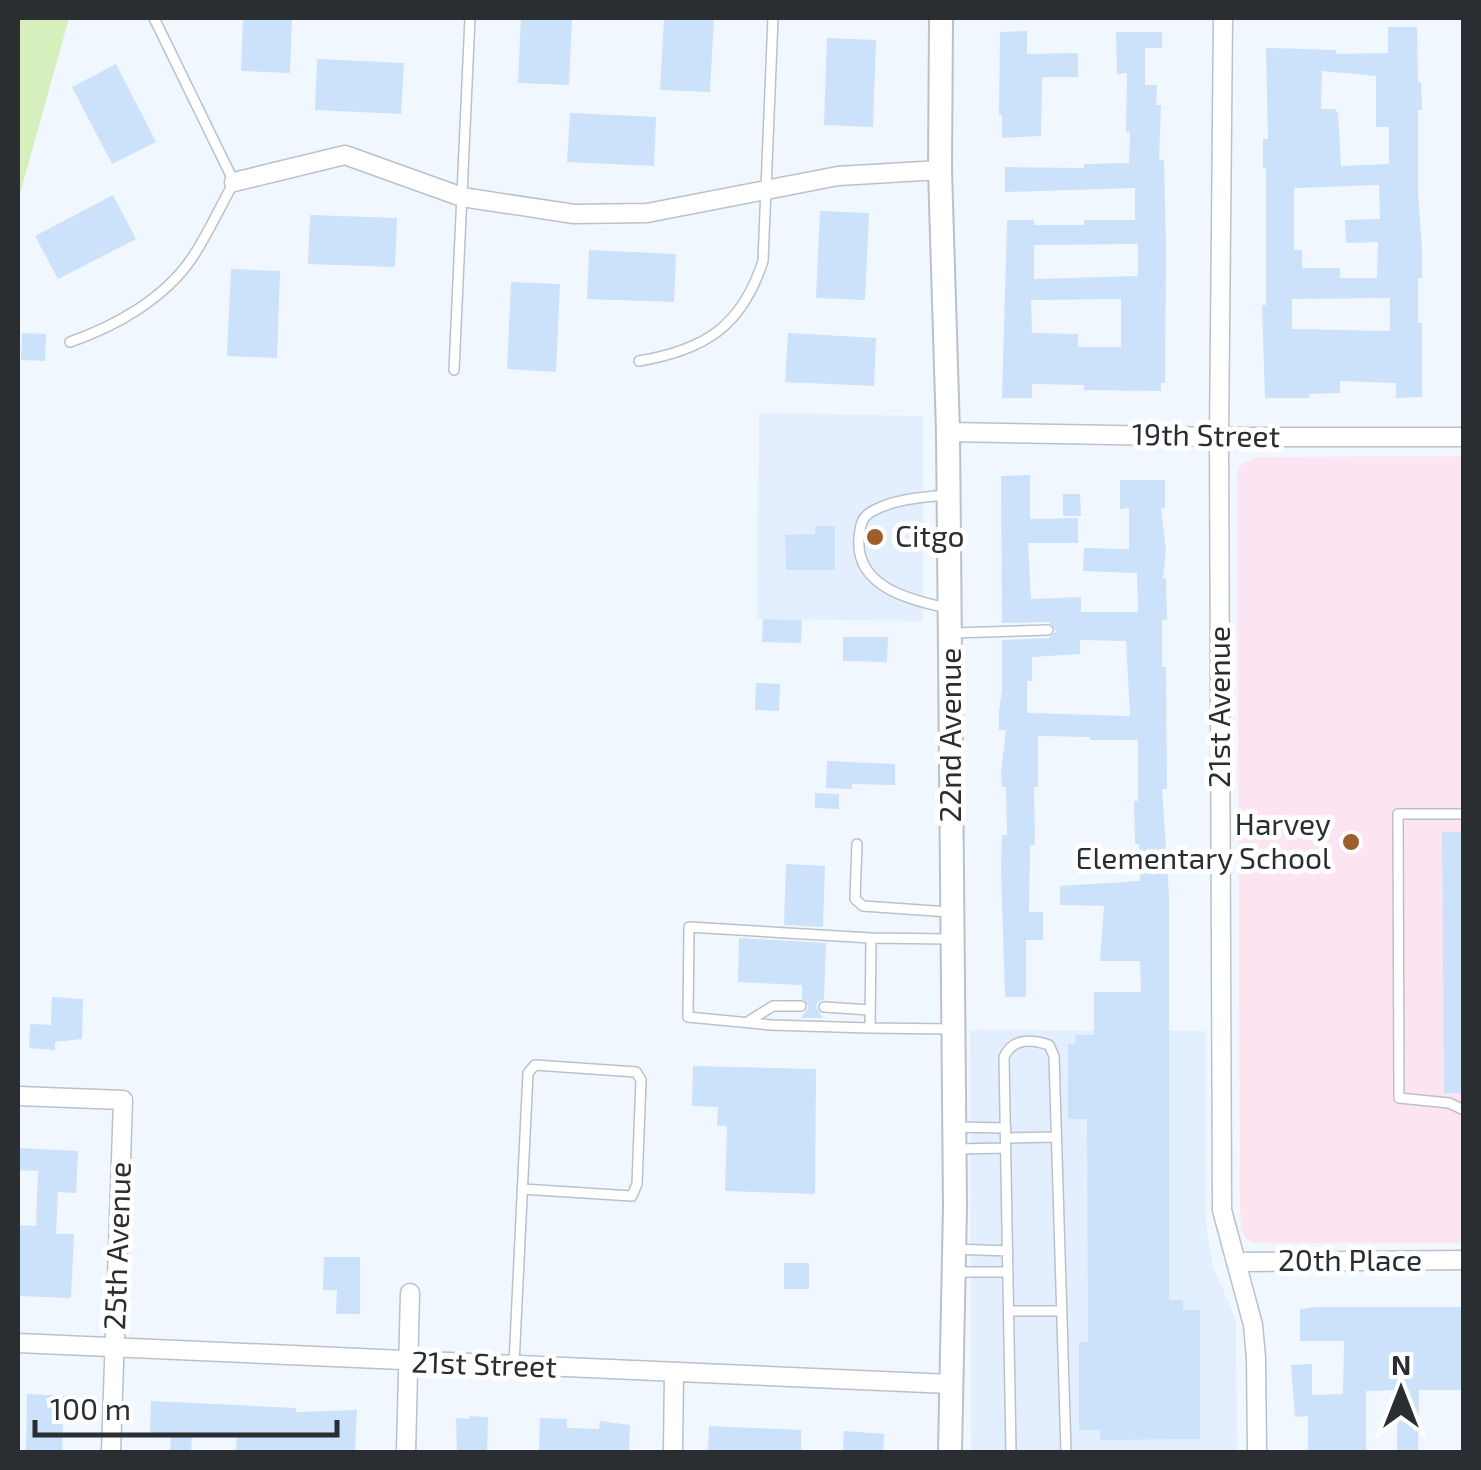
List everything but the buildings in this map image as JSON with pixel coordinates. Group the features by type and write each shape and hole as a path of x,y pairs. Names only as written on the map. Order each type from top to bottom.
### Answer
{"street":[{"name":"22nd Avenue","path":"941,18 954,1138 950,1452"},
{"name":"21st Avenue","path":"1222,18 1222,1210 1253,1324 1257,1452"},
{"path":"234,182 345,156 462,197 574,214 647,213 838,176 940,170"},
{"name":"19th Street","path":"948,432 1464,438"},
{"name":"25th Avenue","path":"18,1096 123,1100 111,1452"},
{"name":"20th Place","path":"1236,1262 1464,1260"},
{"path":"406,1452 410,1292"},
{"name":"21st Street","path":"18,1343 950,1384"},
{"path":"673,1452 674,1372"}],"lane":[{"path":"70,342 106,329 175,279 192,258 234,182 154,18"},
{"path":"454,370 470,18"},
{"path":"639,361 669,356 700,343 730,322 753,294 764,262 773,18"},
{"path":"948,494 912,499 869,512 861,521 858,552 870,576 887,589 914,601 950,609"},
{"path":"950,634 1048,630"},
{"path":"1464,814 1398,814 1399,1098 1449,1103 1464,1110"},
{"path":"856,844 856,900 863,906 952,912"},
{"path":"952,940 688,927 688,1017 953,1029"},
{"path":"870,938 870,1028"},
{"path":"746,1022 772,1006 802,1006"},
{"path":"824,1008 870,1010"},
{"path":"1011,1452 1004,1056 1018,1042 1036,1041 1049,1046 1054,1056 1066,1452"},
{"path":"514,1366 522,1189 528,1073 535,1065 636,1072 641,1080 641,1097 637,1184 632,1196 522,1189"},
{"path":"954,1138 1056,1137"},
{"path":"954,1138 1006,1138"},
{"path":"953,1260 1008,1251"},
{"path":"953,1260 1008,1272"},
{"path":"1008,1311 1061,1311"}],"shaded area":[{"path":"759,413 923,416 923,621 757,619"},
{"name":"Harvey Elementary School","path":"1463,456 1463,1243 1255,1243 1246,1239 1241,1229 1240,1210 1237,473 1241,464 1258,457"},
{"path":"970,1030 1206,1031 1206,1225 1213,1266 1236,1320 1237,1452 971,1452"}],"green space":[{"path":"18,18 69,18 18,201"}],"place":[{"name":"Citgo","path":"875,537"},
{"name":"Harvey Elementary School","path":"1351,842"}]}
